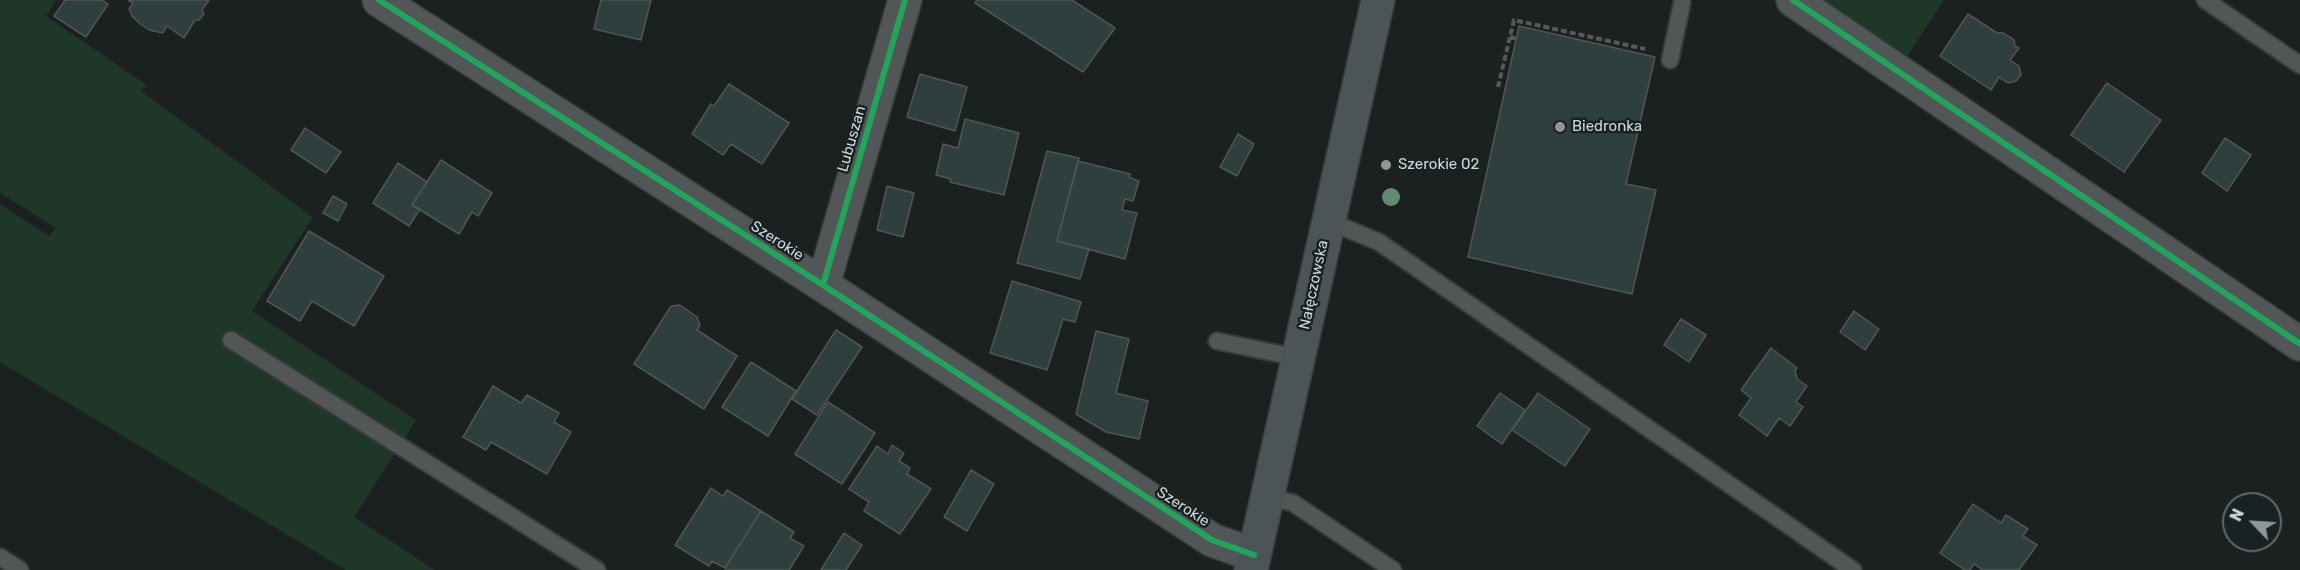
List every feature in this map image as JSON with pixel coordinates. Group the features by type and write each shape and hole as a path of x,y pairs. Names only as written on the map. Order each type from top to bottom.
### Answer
{"main road":[{"name":"Nałęczowska","path":"1252,562 1378,0"}],"street":[{"name":"Szerokie","path":"379,0 823,285 1212,540 1252,562"},
{"name":"Lubuszan","path":"823,285 905,0"},
{"path":"1793,0 2300,344"}],"lane":[{"path":"2205,0 2300,65"},
{"path":"1670,60 1682,3"},
{"path":"1328,221 1379,242 1853,570"},
{"path":"231,340 597,570"},
{"path":"1216,341 1299,358"},
{"path":"1268,497 1293,503 1393,570"},
{"path":"0,557 20,570"}],"path":[{"path":"1498,87 1514,20 1655,51"},
{"path":"1510,37 1516,39"}],"green space":[{"path":"0,0 56,0 46,16 147,85 141,91 313,217 252,311 416,420 354,517 435,570 346,570 0,362 0,204 49,236 56,228 0,193"},
{"path":"1811,0 1944,0 1903,63"}],"building":[{"path":"65,0 102,0 108,4 86,37 54,16"},
{"path":"128,0 209,0 202,10 204,14 199,20 195,20 184,38 167,26 163,33 149,30 132,16 129,9 133,3"},
{"path":"601,0 651,0 641,40 594,29"},
{"path":"977,0 1072,0 1115,28 1083,72 975,3"},
{"path":"1968,14 1997,33 2003,33 2014,40 2015,46 2019,48 2010,60 2019,66 2021,75 2016,81 2008,83 1999,77 1991,90 1940,56"},
{"path":"1519,26 1655,57 1626,184 1656,190 1632,294 1468,257"},
{"path":"920,74 967,87 955,131 907,117"},
{"path":"2107,83 2161,120 2124,172 2071,135"},
{"path":"729,84 789,123 762,164 731,144 723,155 692,134 711,104 714,106"},
{"path":"965,119 1019,133 1004,195 950,182 951,179 936,175 943,144 958,148"},
{"path":"305,128 341,152 326,173 291,150"},
{"path":"1238,134 1254,144 1237,176 1220,167"},
{"path":"2225,138 2251,155 2227,191 2202,173"},
{"path":"1047,151 1079,158 1057,241 1089,249 1080,279 1017,263"},
{"path":"441,160 492,193 478,216 472,212 459,234 412,205"},
{"path":"1078,161 1130,174 1130,178 1139,181 1133,201 1125,199 1122,210 1137,213 1125,259 1057,241"},
{"path":"398,163 427,182 412,205 420,209 409,226 373,203"},
{"path":"887,186 914,193 903,237 877,230"},
{"path":"333,196 347,204 338,221 323,213"},
{"path":"309,231 384,276 354,326 312,301 300,321 267,301"},
{"path":"1012,281 1081,302 1075,322 1063,319 1047,370 990,353"},
{"path":"680,305 697,317 700,325 697,330 737,356 704,409 634,364 671,306"},
{"path":"1854,311 1879,329 1865,350 1840,332"},
{"path":"1681,319 1706,335 1689,362 1664,345"},
{"path":"836,330 862,347 817,415 792,399"},
{"path":"1096,331 1129,339 1116,393 1148,401 1139,439 1106,432 1076,414"},
{"path":"1771,348 1797,368 1795,370 1797,379 1807,386 1796,402 1803,407 1790,426 1779,418 1767,436 1739,415 1751,398 1741,390"},
{"path":"751,362 796,391 768,436 722,407"},
{"path":"493,386 521,403 527,395 559,413 554,422 571,432 547,474 491,442 486,450 463,437"},
{"path":"1500,393 1525,410 1502,444 1477,426"},
{"path":"1538,393 1590,429 1565,466 1512,430"},
{"path":"828,402 875,433 842,484 795,454"},
{"path":"892,445 904,453 899,461 910,468 907,474 931,489 900,534 864,511 869,502 849,489 877,446 888,454"},
{"path":"971,470 994,484 967,531 944,517"},
{"path":"711,488 723,496 727,490 761,511 725,568 712,561 709,566 675,545"},
{"path":"1973,504 2001,523 2006,515 2028,529 2023,536 2037,545 2019,570 1983,570 1974,564 1970,570 1965,570 1940,553"},
{"path":"761,511 794,532 790,538 804,546 789,570 728,570 725,568"},
{"path":"844,533 862,545 846,570 821,570"}],"cycle path":[{"path":"379,0 823,285 1212,540 1254,555"},
{"path":"823,285 905,0"},
{"path":"1793,0 2300,344"}],"place":[{"name":"Biedronka","path":"1560,127"},
{"name":"Szerokie 02","path":"1386,165"}]}
